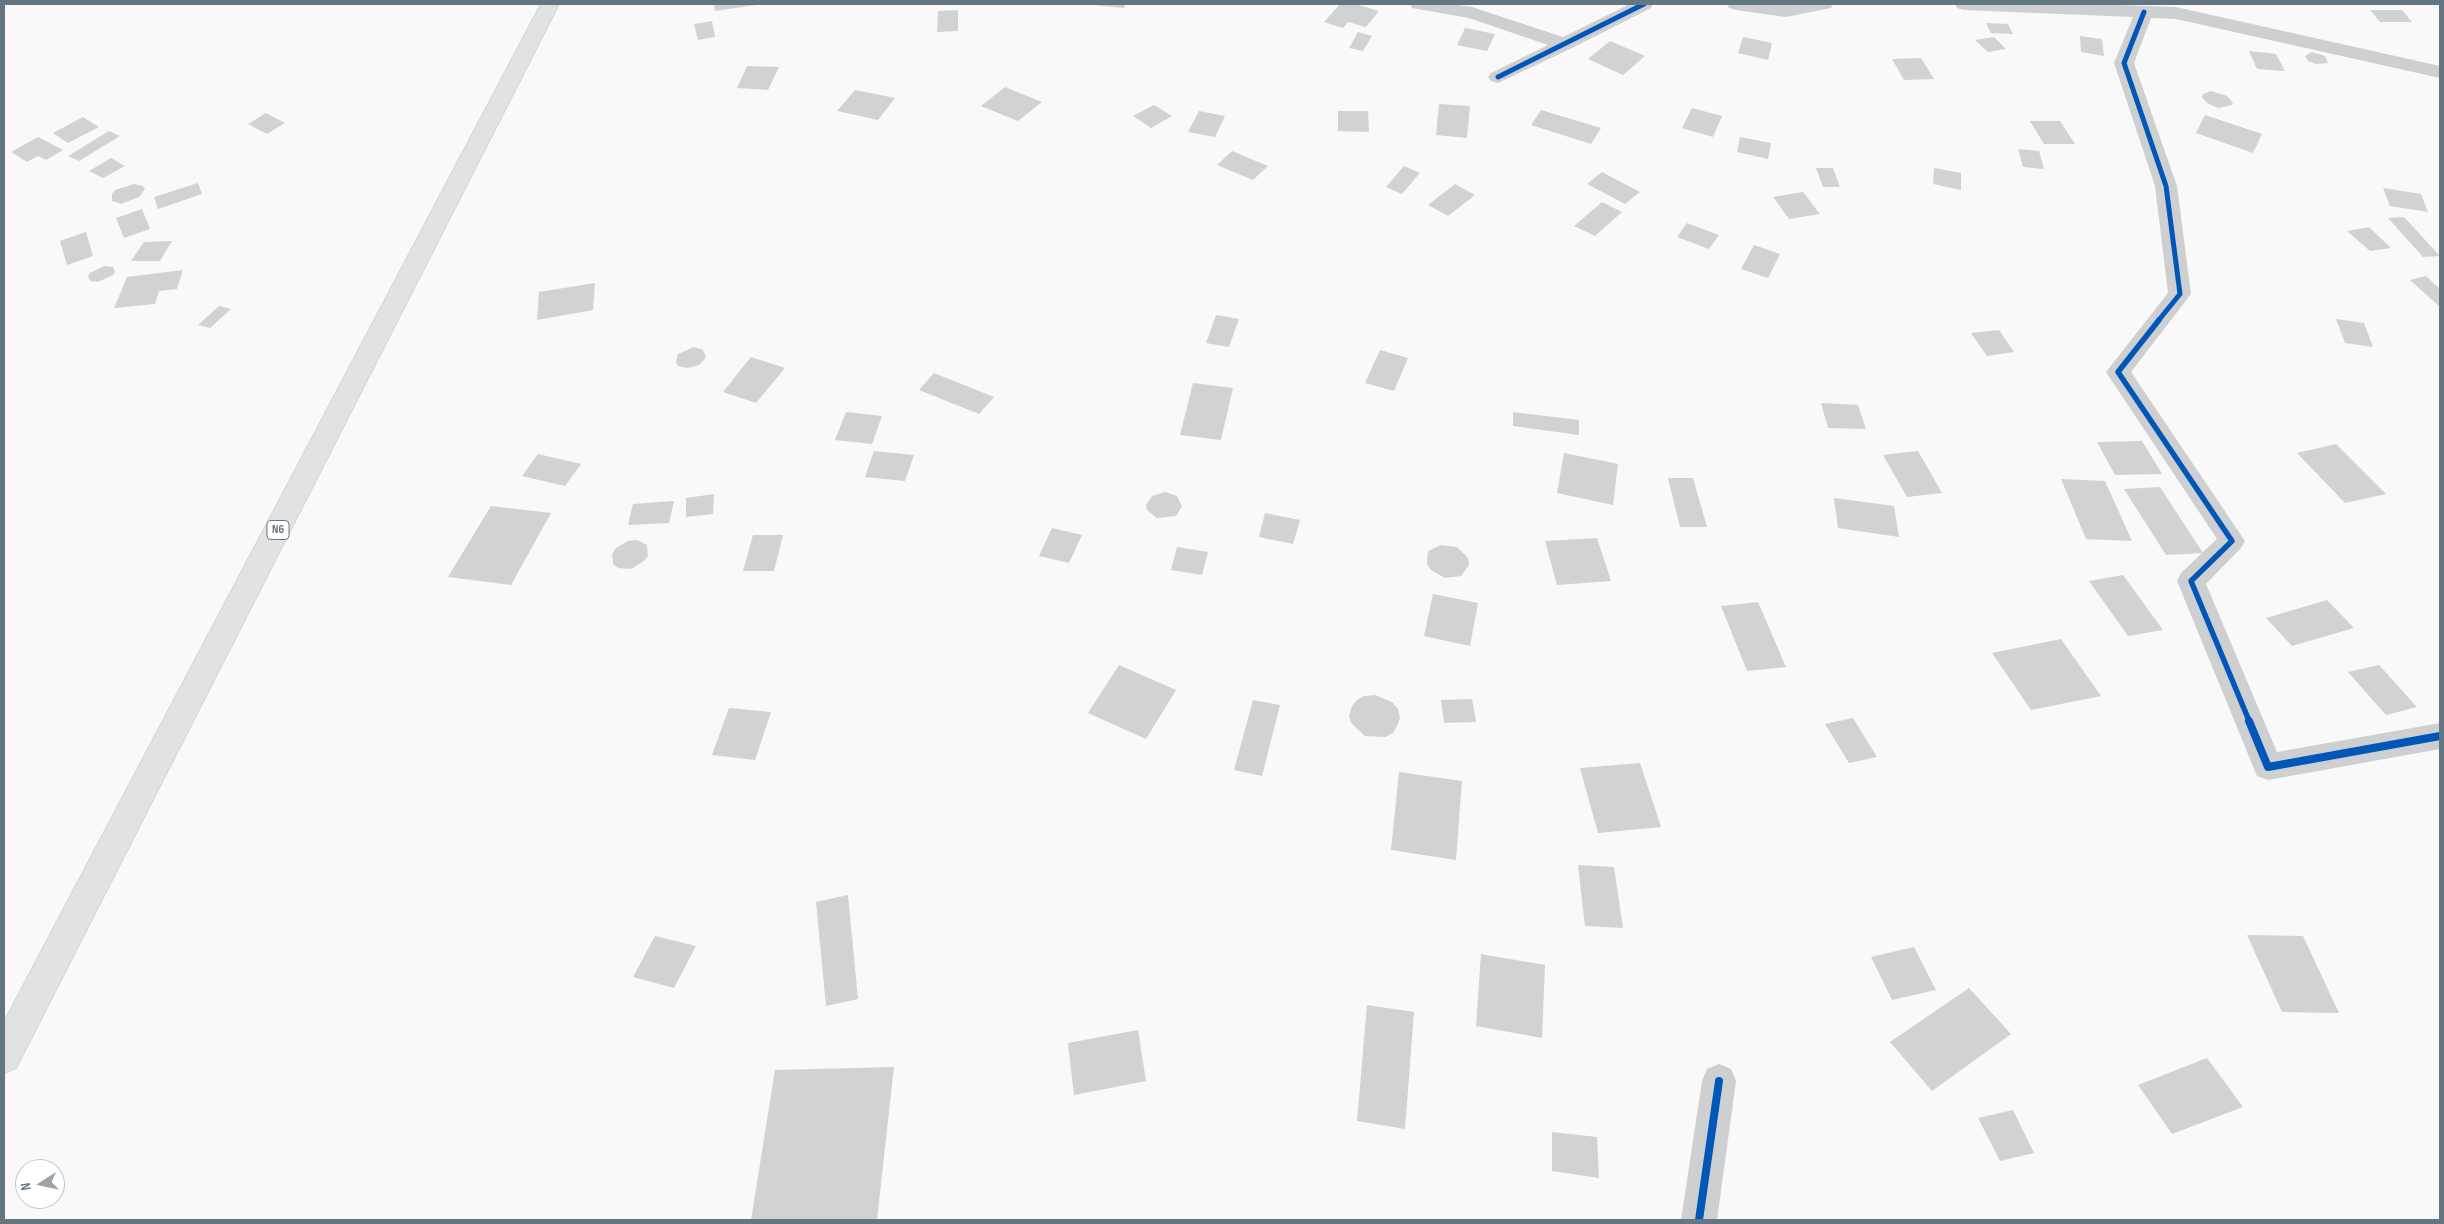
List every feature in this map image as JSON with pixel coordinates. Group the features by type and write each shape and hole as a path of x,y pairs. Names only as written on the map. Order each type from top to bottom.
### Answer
{"highway":[{"name":"N6","path":"4,1056 550,4"}],"street":[{"path":"1419,4 1472,13 1565,44"},
{"path":"1498,77 1644,4"},
{"path":"1736,4 1786,10 1824,4"},
{"path":"1964,4 2176,13 2440,72"},
{"path":"2144,12 2124,63 2166,186 2180,294 2118,372 2232,541 2191,580 2268,766 2440,736"},
{"path":"1700,1220 1719,1081"}],"building":[{"path":"714,4 756,4 756,5 715,11"},
{"path":"1094,4 1126,4 1124,8"},
{"path":"1340,4 1355,4 1379,11 1366,27 1348,22 1343,28 1324,22"},
{"path":"958,10 958,31 937,32 938,11"},
{"path":"2370,10 2402,10 2412,22 2380,22"},
{"path":"712,21 715,37 698,40 694,24"},
{"path":"1986,23 2008,24 2013,34 1991,33"},
{"path":"1465,28 1495,34 1487,51 1457,45"},
{"path":"1358,32 1372,36 1363,51 1349,48"},
{"path":"2080,36 2102,39 2104,56 2081,52"},
{"path":"1743,37 1772,43 1768,60 1738,53"},
{"path":"1994,37 2006,49 1988,52 1975,40"},
{"path":"1610,41 1645,56 1623,75 1588,59"},
{"path":"2249,51 2276,54 2285,71 2257,69"},
{"path":"2312,52 2325,56 2328,63 2316,64 2308,61 2305,56"},
{"path":"1921,58 1934,79 1904,80 1892,59"},
{"path":"747,66 779,67 768,90 737,88"},
{"path":"1005,87 1042,102 1018,121 981,106"},
{"path":"855,90 895,98 878,120 837,111"},
{"path":"2211,91 2227,96 2233,103 2232,105 2218,108 2207,103 2202,97 2203,94"},
{"path":"1439,104 1470,106 1467,138 1436,135"},
{"path":"1154,105 1172,116 1151,128 1133,116"},
{"path":"1692,108 1722,116 1713,137 1682,128"},
{"path":"1541,110 1601,128 1591,144 1531,125"},
{"path":"1199,111 1225,116 1215,137 1188,132"},
{"path":"1338,111 1368,111 1369,132 1338,131"},
{"path":"266,113 285,123 267,134 248,124"},
{"path":"2205,115 2262,134 2253,153 2196,133"},
{"path":"83,117 99,127 68,143 53,133"},
{"path":"2030,121 2060,121 2075,144 2044,144"},
{"path":"109,131 120,136 79,161 68,156"},
{"path":"38,137 63,150 46,160 38,156 27,162 11,152"},
{"path":"1740,137 1771,143 1768,159 1737,152"},
{"path":"2018,149 2039,151 2044,169 2023,167"},
{"path":"1232,151 1268,166 1253,180 1217,165"},
{"path":"111,158 125,166 103,178 89,171"},
{"path":"1404,166 1420,173 1402,194 1386,187"},
{"path":"1816,168 1833,168 1840,187 1823,187"},
{"path":"1934,168 1961,173 1961,190 1933,184"},
{"path":"1602,172 1640,192 1625,204 1587,184"},
{"path":"198,183 202,194 158,209 154,197"},
{"path":"134,184 143,186 145,189 139,197 121,204 112,201 112,194 115,190"},
{"path":"1455,184 1475,195 1448,216 1428,205"},
{"path":"2383,188 2421,194 2428,212 2390,206"},
{"path":"1803,192 1820,214 1789,219 1773,197"},
{"path":"1602,202 1622,212 1595,236 1574,226"},
{"path":"142,209 150,229 124,238 116,218"},
{"path":"2404,217 2440,256 2423,257 2388,218"},
{"path":"1687,223 1719,235 1709,249 1677,237"},
{"path":"2369,227 2391,248 2370,251 2347,231"},
{"path":"86,232 93,256 67,265 60,241"},
{"path":"172,241 160,261 131,261 144,242"},
{"path":"1754,245 1780,254 1768,278 1741,269"},
{"path":"104,266 113,267 115,272 113,275 98,282 90,281 88,276 90,273"},
{"path":"183,270 177,289 159,291 155,304 114,308 127,277"},
{"path":"2426,276 2440,289 2440,307 2410,280"},
{"path":"595,283 593,310 537,320 539,292"},
{"path":"219,306 231,309 210,328 198,325"},
{"path":"1216,315 1239,319 1229,347 1206,343"},
{"path":"2336,319 2364,323 2373,347 2345,343"},
{"path":"1999,330 2014,352 1987,356 1971,333"},
{"path":"694,347 703,350 706,357 703,361 699,365 688,368 678,366 676,362 678,354"},
{"path":"1380,350 1408,358 1394,391 1365,383"},
{"path":"751,357 785,368 756,403 723,392"},
{"path":"934,373 994,397 979,414 919,390"},
{"path":"1193,383 1233,388 1221,440 1180,435"},
{"path":"1821,403 1858,405 1866,429 1828,428"},
{"path":"846,412 882,416 872,444 835,440"},
{"path":"1513,412 1579,420 1579,435 1513,426"},
{"path":"2142,441 2162,474 2115,475 2097,442"},
{"path":"2336,444 2386,494 2345,503 2297,453"},
{"path":"874,451 914,455 905,481 865,477"},
{"path":"1918,451 1942,493 1907,497 1883,455"},
{"path":"1564,453 1618,464 1613,505 1557,493"},
{"path":"538,454 581,464 565,486 522,476"},
{"path":"1668,478 1693,478 1707,527 1680,527"},
{"path":"2061,479 2105,481 2132,541 2086,539"},
{"path":"2160,487 2203,553 2166,555 2124,489"},
{"path":"1165,492 1177,496 1182,506 1176,516 1157,518 1147,510 1146,505 1152,496"},
{"path":"714,494 713,514 686,517 686,498"},
{"path":"1834,498 1894,506 1899,537 1838,528"},
{"path":"674,501 669,523 628,525 633,504"},
{"path":"491,506 551,513 511,585 448,577"},
{"path":"1265,513 1300,520 1293,544 1259,537"},
{"path":"1052,528 1082,535 1069,563 1039,556"},
{"path":"753,535 783,535 774,571 743,571"},
{"path":"1597,538 1611,581 1557,585 1545,541"},
{"path":"637,540 647,545 648,556 644,561 631,569 618,568 613,564 612,554 616,548 628,541"},
{"path":"1441,545 1457,547 1468,558 1469,565 1461,576 1445,578 1431,570 1427,564 1428,551"},
{"path":"1177,547 1208,552 1202,575 1171,570"},
{"path":"2123,575 2163,630 2128,636 2089,581"},
{"path":"1433,594 1478,603 1470,646 1424,636"},
{"path":"2327,600 2354,628 2292,646 2266,618"},
{"path":"1758,602 1786,667 1747,671 1721,606"},
{"path":"2061,639 2101,696 2031,710 1992,653"},
{"path":"1119,665 1176,690 1146,739 1088,713"},
{"path":"2379,665 2417,707 2386,715 2348,672"},
{"path":"1375,695 1392,702 1398,709 1400,718 1397,726 1393,733 1385,737 1365,736 1351,723 1349,715 1352,706 1357,700 1364,696"},
{"path":"1472,699 1476,722 1444,723 1441,700"},
{"path":"1253,700 1280,705 1262,776 1234,770"},
{"path":"729,708 771,712 755,760 712,755"},
{"path":"1853,718 1877,757 1849,763 1825,724"},
{"path":"1640,763 1661,827 1598,833 1580,768"},
{"path":"1399,772 1462,781 1456,860 1391,850"},
{"path":"1578,865 1614,867 1623,928 1585,926"},
{"path":"848,895 858,999 826,1006 816,902"},
{"path":"2247,935 2303,936 2339,1013 2282,1012"},
{"path":"655,936 696,946 674,988 633,977"},
{"path":"1914,947 1936,990 1892,1000 1871,957"},
{"path":"1481,954 1545,965 1542,1038 1476,1026"},
{"path":"1969,988 2011,1034 1932,1091 1890,1042"},
{"path":"1367,1005 1414,1012 1405,1129 1357,1121"},
{"path":"1138,1030 1146,1081 1074,1095 1068,1043"},
{"path":"2207,1058 2243,1107 2172,1134 2138,1085"},
{"path":"894,1067 877,1220 751,1220 775,1070"},
{"path":"2013,1110 2034,1153 2000,1161 1978,1118"},
{"path":"1552,1132 1597,1137 1599,1178 1552,1171"}],"cycle path":[{"path":"1498,77 1644,4"},
{"path":"2144,12 2124,63 2166,186 2180,294 2118,372 2232,541 2191,581 2268,767 2440,736"},
{"path":"1699,1220 1719,1081"}]}
